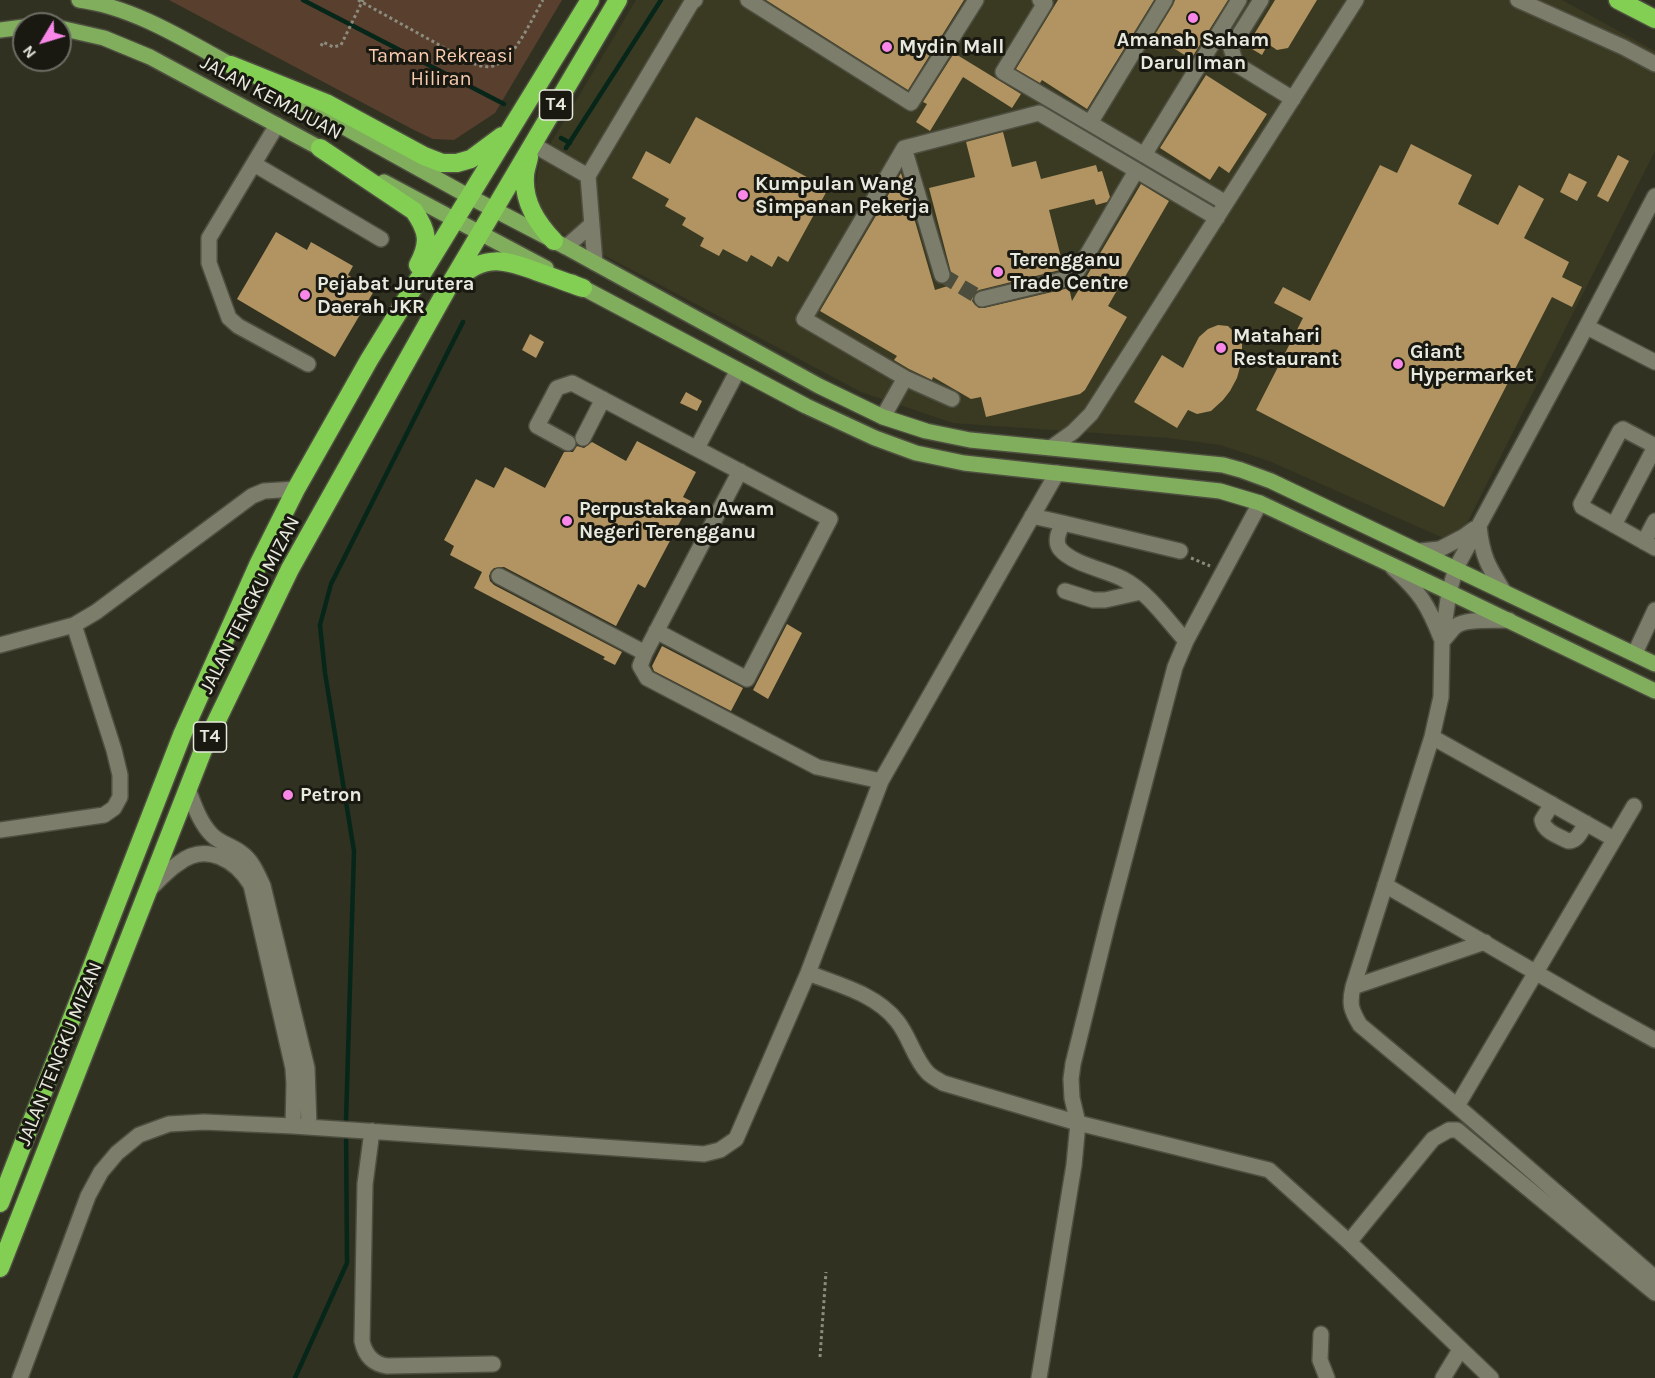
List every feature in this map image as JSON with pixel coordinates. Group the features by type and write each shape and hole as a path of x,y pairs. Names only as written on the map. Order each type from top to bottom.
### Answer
{"highway":[{"name":"JALAN TENGKU MIZAN","path":"0,1203 182,735 259,563 296,489 369,360 590,0"},
{"name":"JALAN TENGKU MIZAN","path":"0,1268 206,745 290,568 446,291 618,0"},
{"path":"1618,0 1655,19"},
{"path":"231,65 326,103 424,156 442,163 458,164 471,159 498,140 518,119"},
{"path":"532,144 525,176 526,196 533,215 560,244"},
{"path":"320,148 414,211 423,224 427,237 425,253 369,360"},
{"path":"446,291 468,270 480,264 497,261 510,262 582,288"}],"main road":[{"name":"JALAN KEMAJUAN","path":"79,0 122,5 819,386 883,417 926,431 970,440 1223,465 1241,470 1271,481 1655,663"},
{"name":"JALAN KEMAJUAN","path":"72,31 104,38 134,50 738,370 865,434 916,453 964,463 1220,491 1260,503 1655,691"}],"street":[{"path":"595,263 588,176 695,0"},
{"path":"748,0 911,103 976,0"},
{"path":"1040,0 1046,3 1003,72 1226,203"},
{"path":"1090,123 1165,0"},
{"path":"1144,154 1239,0"},
{"path":"1261,0 1232,48 1236,64 1293,99"},
{"path":"1518,0 1623,47 1655,64"},
{"path":"1052,447 1073,432 1091,414 1293,99 1352,2"},
{"path":"952,399 906,378 804,319 903,148 1039,113 1216,218"},
{"path":"277,125 209,238 209,263 229,318 238,326 308,363"},
{"path":"532,144 588,176"},
{"path":"903,148 942,275"},
{"path":"254,164 381,239"},
{"path":"982,299 1074,277 1136,171"},
{"path":"1655,196 1587,327 1456,568 1449,592 1442,641 1441,697 1432,737 1350,1001 1353,1014 1360,1025 1655,1278"},
{"path":"560,244 592,224"},
{"path":"1587,327 1655,362"},
{"path":"697,448 738,370"},
{"path":"883,417 906,378"},
{"path":"603,399 576,440 537,426 557,388 572,382 830,519 747,679 656,631"},
{"path":"1614,525 1655,447 1623,429 1581,504 1582,507 1649,545 1655,521"},
{"path":"740,471 640,666 647,678 817,767 881,781"},
{"path":"20,1378 88,1196 101,1172 117,1153 139,1135 169,1124 204,1122 337,1129 704,1154 720,1150 736,1139 808,973 881,781 1057,473"},
{"path":"0,645 74,625 96,612 252,496 264,491 296,489"},
{"path":"1039,1378 1074,1165 1078,1123 1072,1098 1072,1064 1175,668 1186,641 1260,503"},
{"path":"1032,516 1179,551"},
{"path":"1063,523 1058,533 1057,543 1061,550 1077,560 1124,579 1141,592 1186,641"},
{"path":"1420,551 1440,549 1479,526"},
{"path":"1479,526 1481,548 1490,570 1504,592"},
{"path":"1388,563 1411,585 1426,604 1442,641"},
{"path":"499,576 645,653"},
{"path":"1065,591 1094,600 1105,600 1141,592"},
{"path":"1635,653 1655,610"},
{"path":"1442,641 1455,626 1461,623 1509,620"},
{"path":"0,830 104,815 114,808 120,797 120,775 114,750 74,625"},
{"path":"1432,737 1614,839"},
{"path":"188,789 195,808 211,833 247,858 254,866 263,886 307,1068 301,1127"},
{"path":"1552,804 1542,820 1546,829 1572,841 1576,839 1586,823"},
{"path":"1457,1106 1634,806"},
{"path":"150,889 180,861 206,853 233,864 248,879 293,1068 301,1127"},
{"path":"1385,885 1655,1040"},
{"path":"1353,987 1485,942"},
{"path":"808,973 881,1004 897,1020 909,1038 916,1058 928,1073 943,1083 1078,1123 1269,1170 1349,1242 1491,1378"},
{"path":"1349,1242 1433,1138 1449,1130 1457,1130 1655,1293"},
{"path":"369,1131 365,1184 362,1341 364,1350 378,1365 387,1366 494,1364"},
{"path":"1321,1334 1320,1360 1328,1378"},
{"path":"1443,1378 1460,1350"}],"path":[{"path":"321,46 323,42 333,47 341,45 361,1 470,62 482,67 494,66 506,58 516,46 543,0"},
{"path":"1179,551 1223,571"},
{"path":"820,1357 826,1272"}],"shaded area":[{"path":"636,0 1562,0 1655,51 1655,151 1464,529 1449,538 1441,537 1269,461 1220,445 1168,438 953,423 861,392 559,231 543,213 539,201 536,185 539,163"}],"green space":[{"name":"Taman Rekreasi Hiliran","path":"169,0 562,0 495,113 454,140 433,139 414,130"}],"building":[{"name":"Mydin Mall","path":"766,0 964,0 908,90"},
{"name":"Mydin Mall","path":"1058,0 1154,0 1087,109 1042,80 1040,83 1016,69"},
{"name":"Amanah Saham Darul Iman","path":"1175,0 1228,0 1191,59 1154,36"},
{"path":"1275,0 1317,0 1288,48 1277,50 1268,44 1262,55 1247,46"},
{"path":"954,53 1021,94 1012,108 963,77 930,131 916,122 927,104 923,102"},
{"path":"1206,75 1267,114 1229,173 1219,166 1210,180 1160,148"},
{"name":"Kumpulan Wang Simpanan Pekerja","path":"696,117 829,187 788,262 778,256 772,267 751,255 747,262 723,249 719,256 700,246 704,238 682,225 686,218 665,206 669,199 632,178 646,151 670,164"},
{"name":"Terengganu Trade Centre","path":"1003,132 1012,167 1036,161 1041,179 1096,165 1098,172 1102,171 1110,197 1107,202 1096,205 1094,199 1049,210 1064,269 979,290 975,292 972,301 979,308 1069,288 1072,301 1141,184 1169,201 1108,306 1127,317 1085,390 1080,394 986,417 981,397 971,399 933,377 932,380 909,369 894,360 897,356 820,311 901,173 935,290 954,284 929,188 975,177 966,142"},
{"name":"Giant Hypermarket","path":"1411,144 1472,175 1458,204 1498,225 1519,185 1544,199 1524,238 1569,262 1562,277 1582,287 1572,307 1552,297 1444,507 1256,410 1303,318 1274,303 1283,287 1310,301 1380,165 1397,173"},
{"path":"1618,155 1629,161 1608,202 1597,196"},
{"path":"1569,173 1587,182 1577,201 1560,192"},
{"name":"Pejabat Jurutera Daerah JKR","path":"276,232 307,250 311,242 353,266 348,275 374,291 335,357 237,299"},
{"path":"1218,325 1228,326 1235,333 1242,344 1242,360 1237,378 1230,391 1211,411 1197,414 1188,410 1177,428 1134,402 1162,355 1183,368 1199,337 1208,329"},
{"path":"530,334 544,342 536,358 522,350"},
{"path":"686,392 702,401 697,411 680,403"},
{"name":"Perpustakaan Awam Negeri Terengganu","path":"637,441 696,472 683,497 691,501 645,588 638,584 616,626 504,567 494,568 489,576 494,585 622,652 615,665 603,659 605,657 474,588 482,572 450,555 454,546 444,540 476,479 494,488 505,467 545,488 564,452 573,452 577,446 584,448 592,442 626,461"},
{"path":"787,624 802,633 768,699 753,690"},
{"path":"662,646 743,688 731,711 654,671 652,666"}],"waterway":[{"path":"303,0 504,104"},
{"path":"566,148 661,0"},
{"path":"561,138 570,143"},
{"path":"295,1378 347,1263 346,1121 354,851 325,673 320,625 331,584 463,322"}],"tunnel":[{"path":"942,275 982,299"}],"place":[{"name":"Amanah Saham Darul Iman","path":"1193,18"},
{"name":"Mydin Mall","path":"887,47"},
{"name":"Kumpulan Wang Simpanan Pekerja","path":"743,195"},
{"name":"Terengganu Trade Centre","path":"998,272"},
{"name":"Pejabat Jurutera Daerah JKR","path":"305,295"},
{"name":"Matahari Restaurant","path":"1221,348"},
{"name":"Giant Hypermarket","path":"1398,364"},
{"name":"Perpustakaan Awam Negeri Terengganu","path":"567,521"},
{"name":"Petron","path":"288,795"}]}
